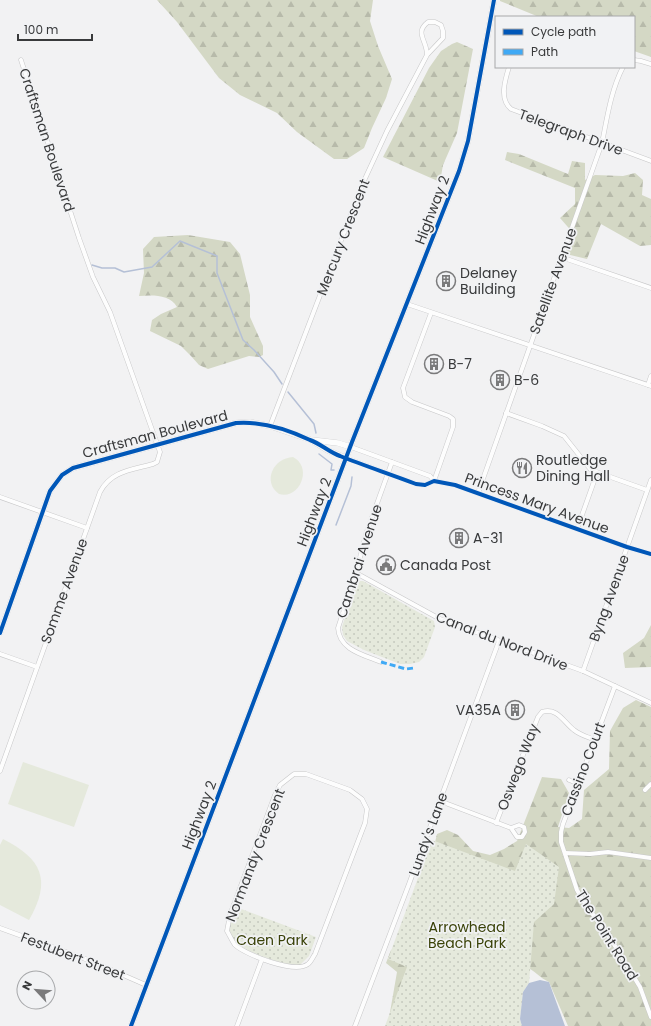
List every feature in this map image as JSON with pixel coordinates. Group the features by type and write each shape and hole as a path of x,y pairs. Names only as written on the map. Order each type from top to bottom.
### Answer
{"main road":[{"name":"Highway 2","path":"131,1026 346,458 459,171 468,141 494,0"},
{"name":"Craftsman Boulevard","path":"0,633 54,485 67,471 236,423 250,422 270,426 311,440 338,443 351,447"},
{"name":"Craftsman Boulevard","path":"311,440 327,450 346,458"}],"street":[{"name":"Mercury Crescent","path":"270,426 363,183 387,131 427,55 443,38 444,32 441,25 435,22 428,22 422,26 421,33 427,48 427,55"},
{"name":"Craftsman Boulevard","path":"21,60 79,238 94,277 110,312 158,444"},
{"path":"635,60 651,64"},
{"name":"Telegraph Drive","path":"509,68 504,84 504,96 506,104 509,108 651,161"},
{"name":"Satellite Avenue","path":"478,493 602,143 609,107 619,74 622,68"},
{"path":"561,258 651,288"},
{"path":"407,304 649,386 651,376"},
{"path":"431,313 403,388 404,396 412,402 449,416 453,419 453,427 434,481"},
{"path":"506,413 564,436 588,467 597,473 647,490"},
{"name":"Somme Avenue","path":"0,771 103,486 120,473 156,462 160,452 158,444"},
{"name":"Princess Mary Avenue","path":"351,447 430,476 434,481"},
{"name":"Princess Mary Avenue","path":"346,458 416,484 425,485 434,481 455,485 627,547 651,554"},
{"name":"Cambrai Avenue","path":"381,662 347,646 342,642 338,633 339,624 356,573 366,534 392,462"},
{"name":"Princess Mary Avenue","path":"577,529 597,473"},
{"name":"Byng Avenue","path":"583,671 651,480"},
{"path":"0,497 87,528"},
{"name":"Canal du Nord Drive","path":"356,573 431,614 499,641 583,671 651,703"},
{"name":"Lundy's Lane","path":"355,1026 499,641"},
{"path":"0,654 37,667"},
{"name":"Cassino Court","path":"565,853 561,842 561,832 577,784 615,686"},
{"name":"Oswego Way","path":"496,823 538,717 542,712 548,711 560,716 572,730 595,740"},
{"name":"Normandy Crescent","path":"294,774 306,774 350,790 362,799 367,809 366,823 315,954 308,964 299,968 262,959 236,945 227,931 228,923 280,785 294,774"},
{"path":"569,780 577,784"},
{"path":"645,790 651,784"},
{"path":"440,801 511,828"},
{"path":"565,853 590,854 608,852 651,858"},
{"name":"The Point Road","path":"565,853 577,890 612,941 640,987 651,1017"},
{"name":"Festubert Street","path":"0,928 92,960 146,985"},
{"path":"238,1026 262,959"}],"green space":[{"path":"157,0 373,0 370,21 378,46 392,79 386,98 364,148 347,159 334,159 297,132 277,113 240,95 219,78 177,22"},
{"path":"651,0 651,57 635,51 635,16 537,16 500,1"},
{"path":"457,42 473,49 457,133 443,165 440,182 383,157 429,68 441,51"},
{"path":"507,152 519,154 568,174 572,161 585,163 585,180 595,175 623,176 635,173 643,180 642,195 651,199 651,245 640,246 601,224 587,259 566,254 574,234 560,218 575,204 575,188 505,160"},
{"path":"188,235 230,242 240,254 250,295 250,317 263,346 263,355 259,357 249,356 208,369 199,365 181,346 150,331 152,320 177,307 170,300 160,296 139,296 144,273 143,249 154,237"},
{"path":"293,457 299,462 302,468 303,475 301,482 298,488 293,492 286,495 279,494 271,483 272,471 275,466 286,458"},
{"path":"358,581 363,581 434,621 435,627 424,657 419,662 400,664 364,650 347,641 343,635 342,627 355,585"},
{"path":"651,625 651,667 625,668 623,653 644,638"},
{"path":"636,700 651,707 651,1026 568,1026 549,982 525,966 389,1018 397,972 386,963 391,950 416,941 437,834 447,830 458,835 473,851 490,855 504,849 517,841 542,777 561,779 569,793 558,827 569,828 582,819 584,790 609,769 610,731 623,708"},
{"path":"23,762 89,785 74,827 8,804"},
{"path":"3,839 27,854 39,872 41,882 40,893 36,906 29,920 0,905 0,845"},
{"name":"Arrowhead Beach Park","path":"432,840 515,871 526,844 559,867 554,904 534,922 529,983 523,992 520,1019 522,1026 385,1026 407,967 388,959"},
{"name":"Caen Park","path":"236,907 316,937 309,956 299,966 293,965 276,961 237,944 233,941 229,934 229,927"}],"water":[{"path":"540,980 549,982 565,1026 522,1026 520,1019 523,992 529,983"}],"waterway":[{"path":"92,265 102,268 115,268 124,272 152,267 180,241 217,256 217,273 243,340 274,372 282,384"},
{"path":"288,392 314,424 316,433"},
{"path":"319,454 332,464 331,470 334,470"},
{"path":"336,525 351,486 352,477"}],"marked path":[{"path":"381,662 406,669 414,668"}],"cycle path":[{"path":"131,1026 352,442 459,171 468,141 494,0"},
{"path":"0,633 50,491 62,475 73,468 236,423 255,423 283,429 314,442 340,456 416,484 425,485 434,481 455,485 627,547 651,554"}],"place":[{"name":"Delaney Building","path":"446,281"},
{"name":"B-7","path":"434,364"},
{"name":"B-6","path":"500,380"},
{"name":"Routledge Dining Hall","path":"522,468"},
{"name":"A-31","path":"459,538"},
{"name":"Canada Post","path":"386,565"},
{"name":"VA35A","path":"515,710"}]}
